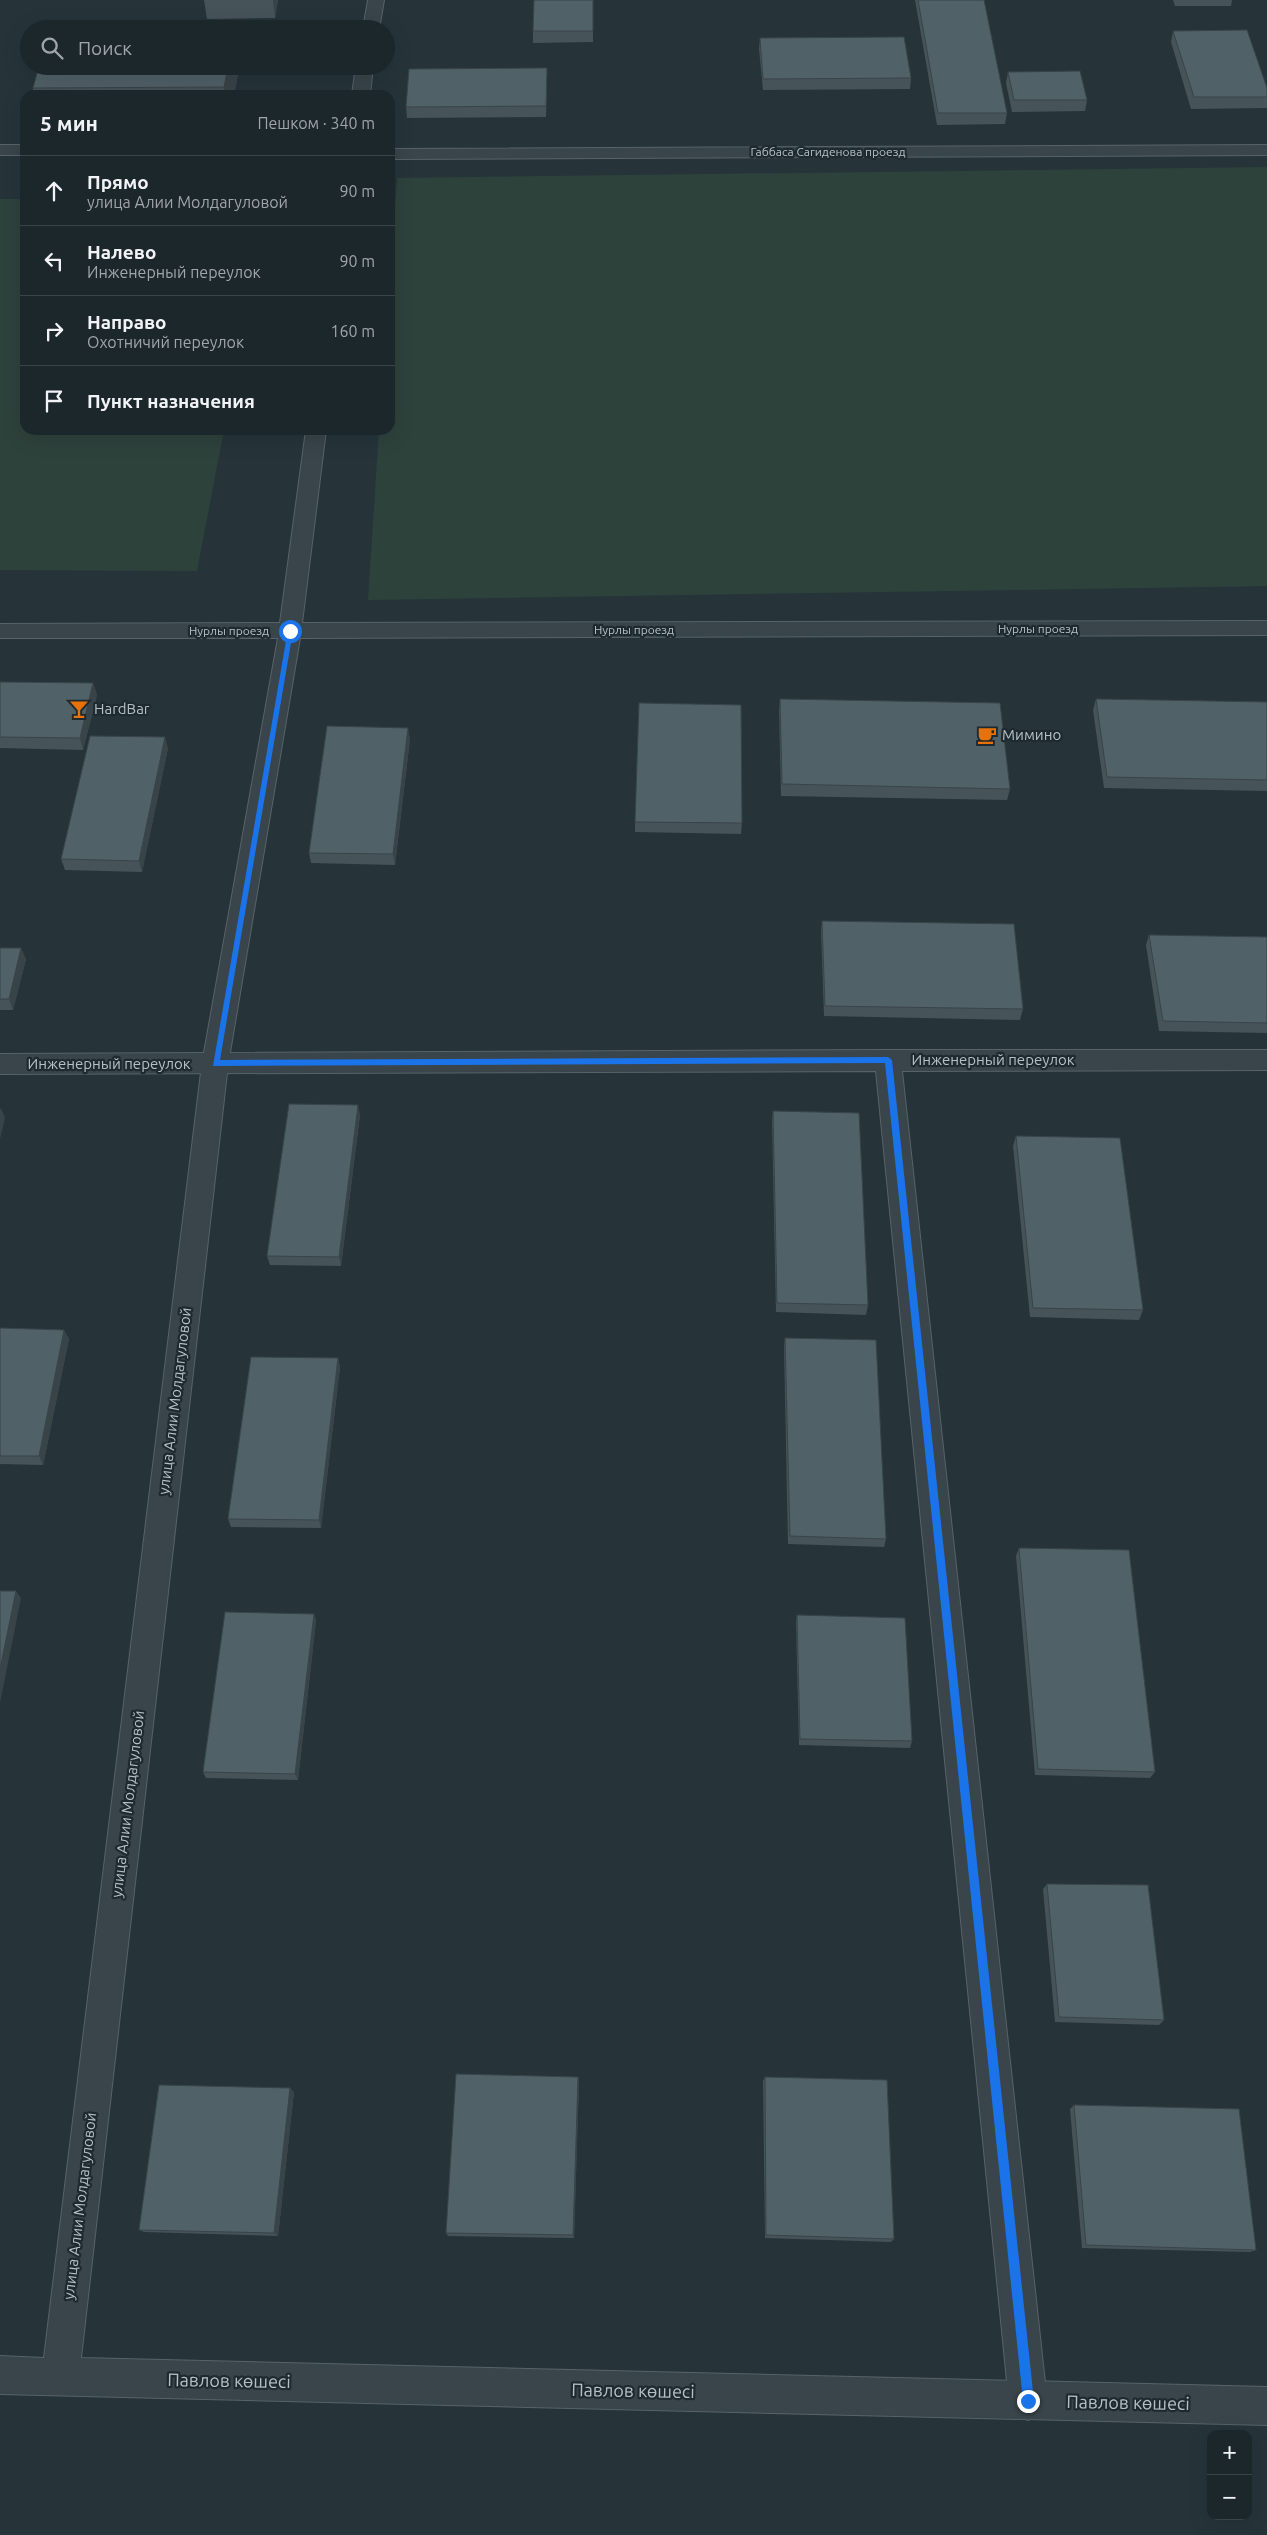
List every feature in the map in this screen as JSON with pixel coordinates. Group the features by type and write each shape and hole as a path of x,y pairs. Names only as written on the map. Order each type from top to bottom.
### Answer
{"street":[{"path":"373,20 376,0"},
{"path":"362,90 364,75"},
{"path":"0,150 20,150"},
{"name":"Габбаса Сагиденова проезд","path":"395,154 1267,150"},
{"name":"улица Алии Молдагуловой","path":"60,2376 216,1064 290,631 315,435"},
{"name":"Нурлы проезд","path":"0,631 1267,628"},
{"path":"888,1060 1028,2401"},
{"name":"Инженерный переулок","path":"0,1064 1267,1060"},
{"name":"Павлов көшесі","path":"0,2375 1267,2406"}],"green space":[{"path":"1267,167 1267,586 368,600 379,435 395,435 395,206 397,178"},
{"path":"0,199 20,199 20,435 223,435 197,571 0,570"}],"building":[{"path":"534,0 593,0 593,31 533,31"},
{"path":"918,0 984,0 1007,113 938,113"},
{"path":"1247,30 1267,88 1267,97 1194,97 1173,31"},
{"path":"904,37 911,78 763,79 760,38"},
{"path":"547,68 546,106 406,107 409,69"},
{"path":"1080,71 1087,100 1014,100 1008,72"},
{"path":"37,75 226,75 224,87 33,88"},
{"path":"0,682 93,683 80,738 0,737"},
{"path":"780,699 1000,703 1010,789 782,784"},
{"path":"1096,699 1267,702 1267,780 1107,777"},
{"path":"639,703 741,705 742,823 635,822"},
{"path":"327,726 408,728 393,854 309,853"},
{"path":"90,736 165,737 139,861 61,859"},
{"path":"822,921 1014,924 1023,1009 825,1006"},
{"path":"1149,935 1267,937 1267,1023 1163,1021"},
{"path":"0,948 21,948 9,999 0,999"},
{"path":"289,1104 358,1105 339,1257 267,1256"},
{"path":"773,1111 859,1113 868,1305 777,1303"},
{"path":"1016,1136 1120,1138 1143,1310 1033,1308"},
{"path":"0,1328 64,1330 39,1456 0,1456"},
{"path":"785,1338 876,1340 886,1539 790,1536"},
{"path":"251,1357 338,1358 319,1520 228,1519"},
{"path":"1019,1548 1129,1550 1155,1772 1038,1769"},
{"path":"0,1591 16,1591 0,1669"},
{"path":"225,1612 314,1614 295,1774 203,1772"},
{"path":"797,1615 905,1618 912,1741 800,1739"},
{"path":"1047,1884 1148,1885 1164,2020 1059,2017"},
{"path":"456,2074 578,2077 573,2235 446,2233"},
{"path":"765,2077 887,2080 894,2239 766,2235"},
{"path":"159,2085 290,2088 274,2233 139,2230"},
{"path":"1074,2105 1239,2109 1256,2250 1086,2245"}],"place":[{"name":"HardBar","path":"79,709"},
{"name":"Мимино","path":"987,735"}],"route":[{"path":"290,631 216,1064 888,1060 1028,2401"}]}
